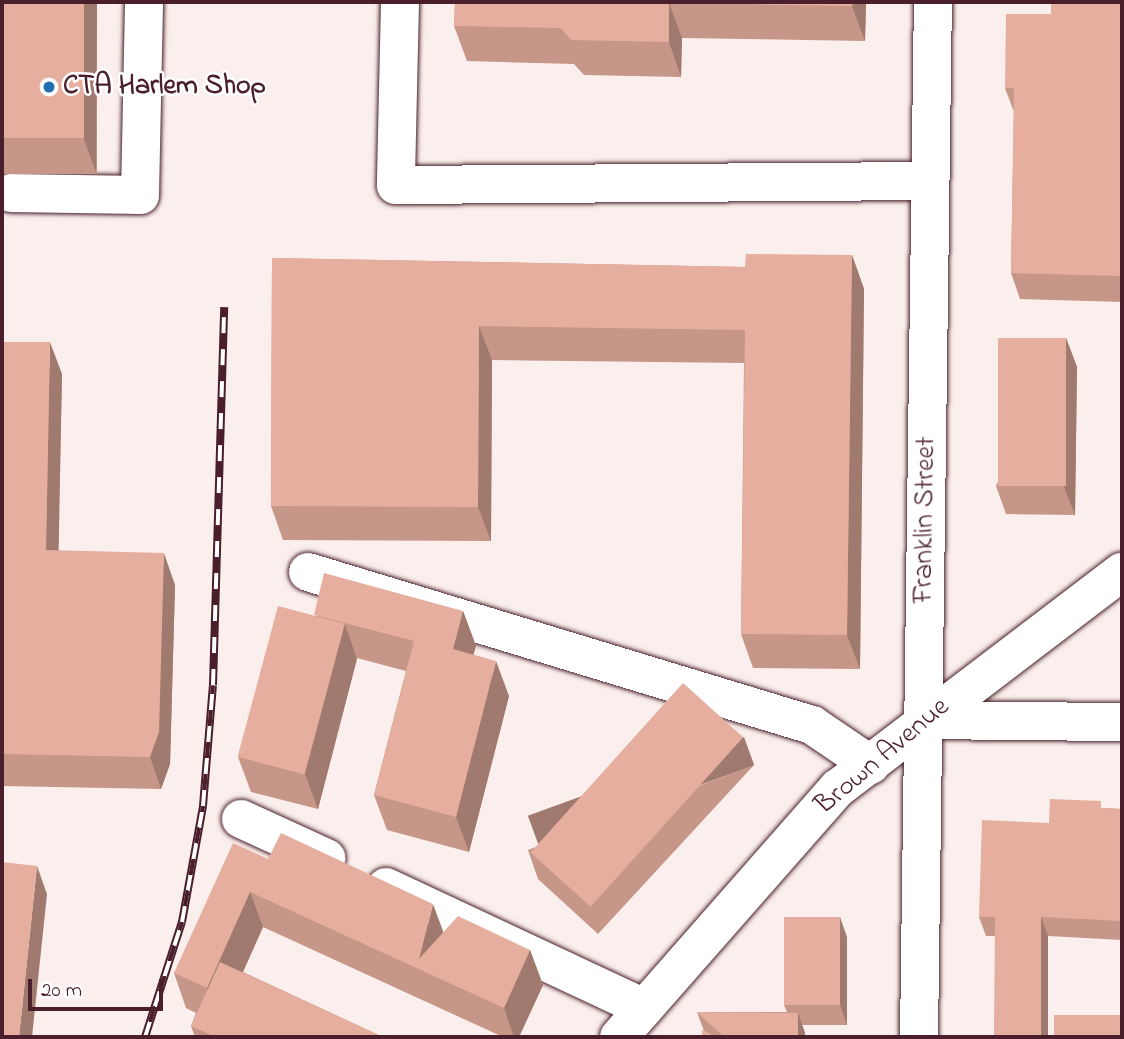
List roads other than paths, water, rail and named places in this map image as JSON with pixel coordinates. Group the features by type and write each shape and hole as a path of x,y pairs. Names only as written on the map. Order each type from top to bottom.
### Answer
{"street":[{"path":"11,193 140,195 145,2"},
{"path":"400,2 396,185 930,181"},
{"name":"Franklin Street","path":"919,1037 933,2"},
{"path":"308,572 812,725 871,765"},
{"name":"Brown Avenue","path":"619,1037 838,788 871,765 923,720 1122,572"},
{"path":"923,720 1122,722"},
{"path":"241,819 644,1008"}],"railway":[{"path":"145,1037 182,922 203,806 213,685 224,307"}],"place":[{"name":"CTA Harlem Shop","path":"49,87"}]}
